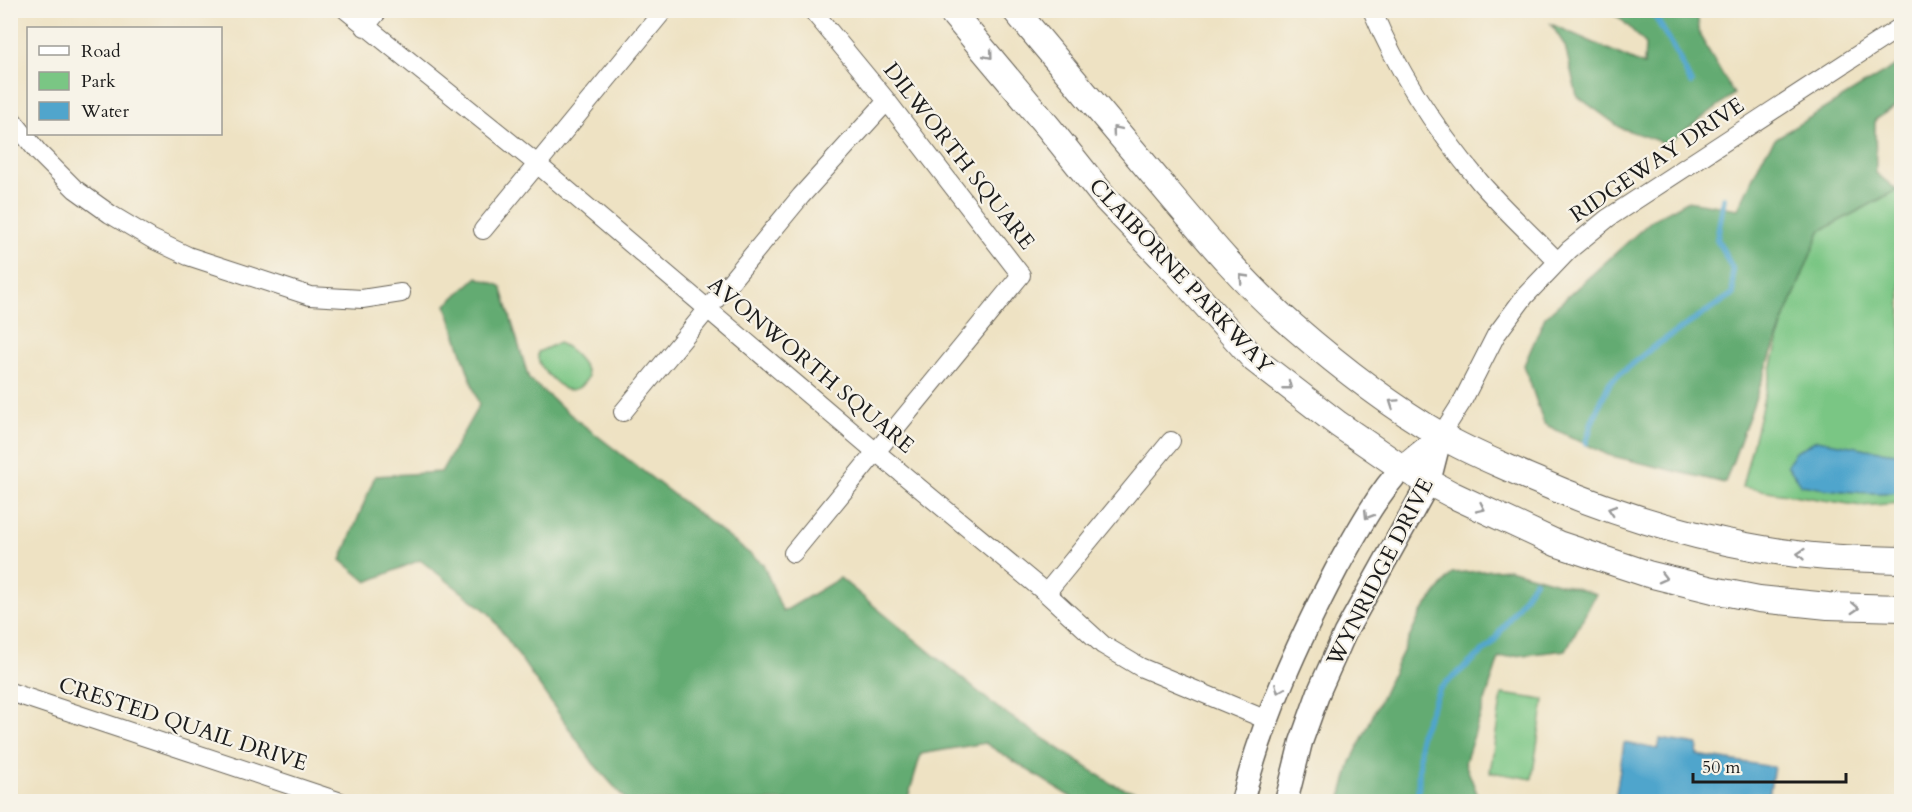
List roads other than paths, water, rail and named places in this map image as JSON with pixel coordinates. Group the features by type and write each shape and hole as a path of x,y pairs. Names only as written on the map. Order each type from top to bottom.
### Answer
{"main road":[{"name":"CLAIBORNE PARKWAY","path":"950,10 1104,197 1176,272 1255,360 1338,424 1402,468 1558,544 1648,574 1759,599 1828,606 1902,608"},
{"name":"CLAIBORNE PARKWAY","path":"1015,10 1201,232 1245,280 1292,325 1354,377 1441,435 1477,454 1597,506 1658,525 1720,541 1783,553 1902,560"}],"street":[{"name":"AVONWORTH SQUARE","path":"346,10 537,164 1046,593 1103,645 1140,667 1267,720"},
{"path":"365,27 379,10"},
{"path":"483,230 664,10"},
{"name":"DILWORTH SQUARE","path":"793,553 1021,275 887,101 812,10"},
{"path":"1372,10 1398,65 1427,112 1480,182 1557,261"},
{"name":"RIDGEWAY DRIVE","path":"1441,435 1462,402 1496,335 1525,296 1557,261 1608,218 1902,26"},
{"path":"623,412 801,196 887,101"},
{"path":"10,117 38,152 75,189 110,214 188,256 310,296 362,299 401,293"},
{"name":"WYNRIDGE DRIVE","path":"1242,801 1267,720 1311,617 1377,500 1402,468 1441,435"},
{"name":"WYNRIDGE DRIVE","path":"1286,801 1301,742 1320,688 1345,633 1429,482 1441,435"},
{"path":"1046,593 1171,441"},
{"name":"CRESTED QUAIL DRIVE","path":"10,692 341,801"}],"water":[{"path":"1816,440 1869,450 1901,453 1901,492 1851,492 1801,485 1787,465 1794,453"},
{"path":"1660,739 1698,745 1697,755 1774,767 1768,801 1615,800 1624,743 1658,749"}],"waterway":[{"path":"1651,10 1674,48 1691,83"},
{"path":"1586,443 1592,422 1610,382 1652,348 1733,294 1732,268 1717,239 1724,198"},
{"path":"1418,802 1420,735 1440,688 1491,645 1535,581"}]}
